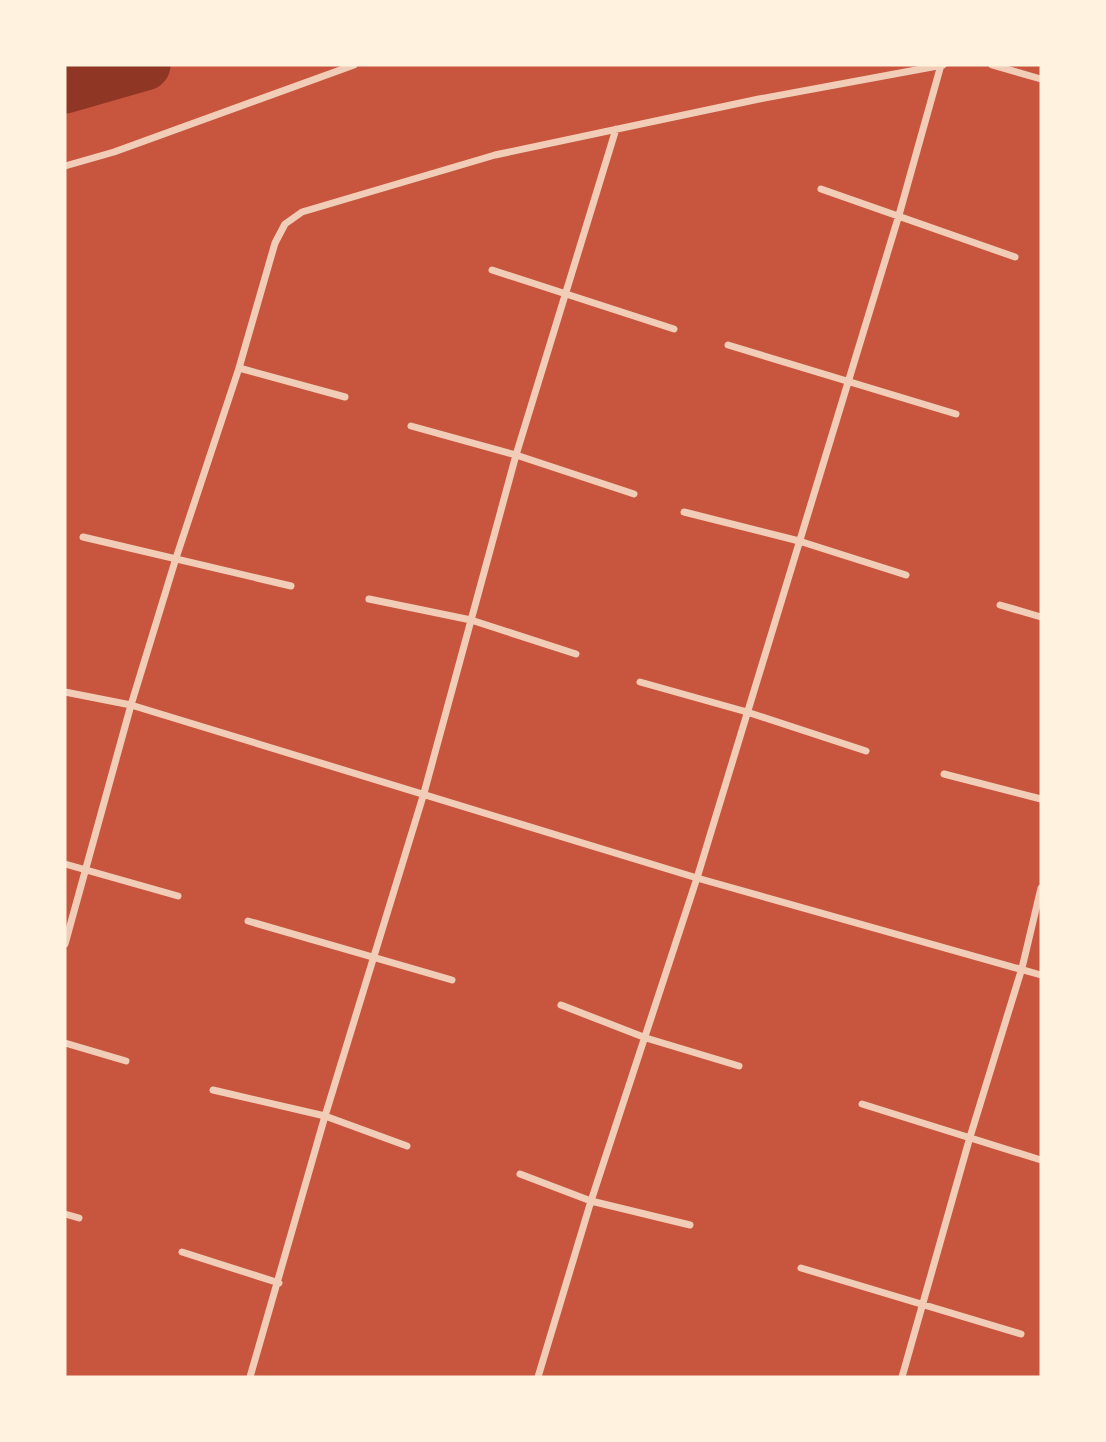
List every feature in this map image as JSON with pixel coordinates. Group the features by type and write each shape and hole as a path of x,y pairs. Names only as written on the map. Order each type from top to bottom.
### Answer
{"street":[{"path":"65,166 114,152 354,65"},
{"path":"65,944 131,705 239,368 275,243 285,224 302,212 495,155 758,99 942,65 899,215 697,878 591,1201 538,1377"},
{"path":"992,65 1041,79"},
{"path":"250,1377 325,1116 424,793 516,455 616,128"},
{"path":"821,190 1015,257"},
{"path":"492,270 674,329"},
{"path":"728,345 957,414"},
{"path":"239,368 345,397"},
{"path":"411,426 516,455 634,494"},
{"path":"684,512 799,541 906,576"},
{"path":"83,537 290,586"},
{"path":"369,599 471,620 576,654"},
{"path":"1000,605 1041,617"},
{"path":"640,682 747,712 866,751"},
{"path":"65,692 131,705 697,878 1041,975"},
{"path":"944,774 1041,799"},
{"path":"65,864 178,896"},
{"path":"902,1377 970,1137 1022,968 1041,888"},
{"path":"248,921 452,980"},
{"path":"561,1005 646,1038 739,1066"},
{"path":"65,1043 126,1061"},
{"path":"213,1090 325,1116 407,1146"},
{"path":"862,1104 1041,1160"},
{"path":"520,1174 591,1201 690,1225"},
{"path":"65,1214 79,1218"},
{"path":"182,1252 279,1283"},
{"path":"801,1268 1021,1334"}],"waterway":[{"path":"65,88 145,65"}]}
